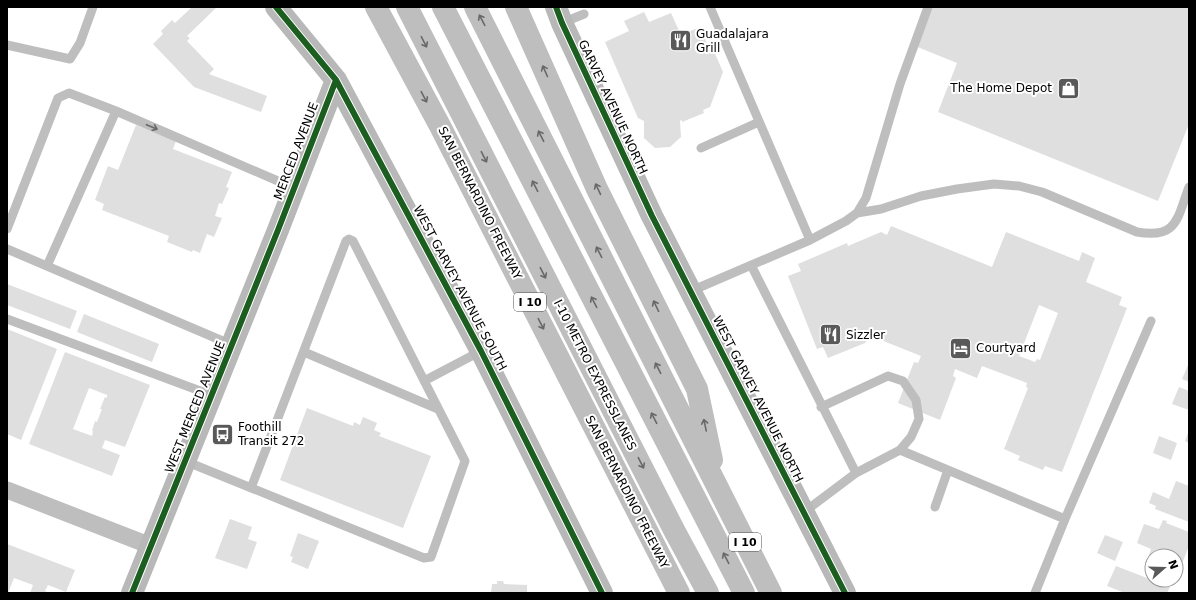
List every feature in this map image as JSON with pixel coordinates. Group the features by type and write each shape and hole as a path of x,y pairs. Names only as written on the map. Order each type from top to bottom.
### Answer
{"highway":[{"name":"I-10 METRO EXPRESSLANES","path":"406,7 708,593"},
{"path":"443,7 744,593"},
{"name":"I 10","path":"475,7 771,593"},
{"path":"516,7 597,189 697,389 719,491"},
{"name":"SAN BERNARDINO FREEWAY","path":"377,9 440,126 679,593"}],"street":[{"name":"WEST GARVEY AVENUE SOUTH","path":"276,7 336,80 481,351 602,593"},
{"name":"GARVEY AVENUE NORTH","path":"559,15 652,216"},
{"name":"MERCED AVENUE","path":"278,230 336,80"},
{"name":"WEST GARVEY AVENUE NORTH","path":"652,216 845,593"},
{"name":"WEST MERCED AVENUE","path":"132,593 278,230"},
{"path":"7,490 151,546"}],"lane":[{"path":"7,45 70,59 80,43 93,7"},
{"path":"710,7 810,240"},
{"path":"857,213 866,198 900,84 928,7"},
{"path":"559,15 584,14"},
{"path":"7,229 58,98 69,93 116,111 294,188"},
{"path":"47,266 116,111"},
{"path":"701,148 759,122"},
{"path":"690,291 810,240 857,213 881,209 921,196 994,184 1019,186 1042,192 1137,232 1149,234 1159,233 1174,225 1189,187"},
{"path":"185,461 251,488 424,558 431,557 465,461 354,241 349,239 346,240 251,488"},
{"path":"7,249 232,345"},
{"path":"751,265 856,474"},
{"path":"7,319 211,395"},
{"path":"1034,593 1152,321"},
{"path":"424,381 481,351"},
{"path":"304,352 438,409"},
{"path":"804,512 856,474 900,450 911,437 919,419 916,400 903,381 888,376 821,407"},
{"path":"900,450 1065,519"},
{"path":"935,507 948,470"}],"building":[{"path":"192,7 217,7 187,36 190,38 187,41 214,69 209,74 267,96 261,112 194,87 153,44 163,34 161,31 172,20 175,23"},
{"name":"The Home Depot","path":"931,7 1189,7 1189,124 1158,201 938,112 957,63 915,46"},
{"path":"644,12 649,22 671,13 681,35 700,27 710,51 713,49 723,72 710,107 703,110 704,113 682,122 682,120 680,121 681,137 670,147 655,148 644,138 644,121 638,118 605,42 629,31 624,21"},
{"path":"136,125 176,141 173,149 232,172 226,187 229,188 222,204 219,203 215,216 222,218 214,237 207,234 200,253 193,250 192,252 167,242 169,236 102,210 104,204 95,200 108,166 118,170"},
{"name":"Courtyard","path":"891,226 992,267 1006,232 1079,261 1082,252 1095,258 1086,282 1122,297 1119,305 1127,308 1062,472 1045,466 1043,470 1018,460 1020,456 1004,449 1028,388 1026,387 1027,383 982,366 977,378 955,369 953,376 956,378 940,420 898,403 914,362 918,363 921,356 876,338 877,335 872,333 865,343 828,358 823,347 817,349 788,276 801,271 798,264 847,243 848,246 881,232 887,235","holes":["1039,305 1058,313 1040,360 1037,359 1035,362 1019,356"]},
{"path":"7,284 77,311 70,329 7,305"},
{"path":"84,314 159,344 152,362 77,332"},
{"path":"7,329 57,349 21,440 7,434"},
{"path":"65,352 150,385 125,447 105,440 102,448 120,455 112,476 29,444","holes":["89,388 107,395 107,398 105,397 100,409 102,409 97,422 95,421 92,436 73,429"]},
{"path":"1189,363 1189,382 1182,379"},
{"path":"1179,387 1189,391 1189,410 1172,404"},
{"path":"307,408 353,426 354,422 360,425 363,417 377,423 374,430 381,433 379,436 431,456 403,528 280,480"},
{"path":"1189,430 1189,443 1185,441"},
{"path":"1159,436 1177,443 1171,460 1153,453"},
{"path":"1176,481 1189,486 1189,522 1155,509 1156,506 1149,503 1153,492 1169,499"},
{"path":"230,519 252,527 248,539 257,542 247,569 215,558"},
{"path":"1163,520 1167,521 1166,523 1189,532 1189,546 1184,559 1184,548 1149,548 1137,543 1144,524 1159,529"},
{"path":"298,533 319,541 308,569 291,562 293,557 290,556"},
{"path":"1105,535 1123,542 1115,561 1097,553"},
{"path":"7,544 75,570 66,592 48,585 45,591 49,593 30,593 33,585 14,578 7,593"},
{"path":"1116,566 1144,577 1144,588 1170,588 1167,593 1125,593 1107,586"},
{"path":"497,581 503,581 504,584 527,585 527,593 491,593 492,584 497,584"}],"cycle path":[{"path":"276,7 336,80 481,351 602,593"},
{"path":"556,7 562,23 652,216 845,593"},
{"path":"132,593 278,230 336,80"}],"place":[{"name":"Guadalajara Grill","path":"680,41"},
{"name":"The Home Depot","path":"1068,88"},
{"name":"Sizzler","path":"831,335"},
{"name":"Courtyard","path":"961,348"},
{"name":"Foothill Transit 272","path":"223,434"}]}
